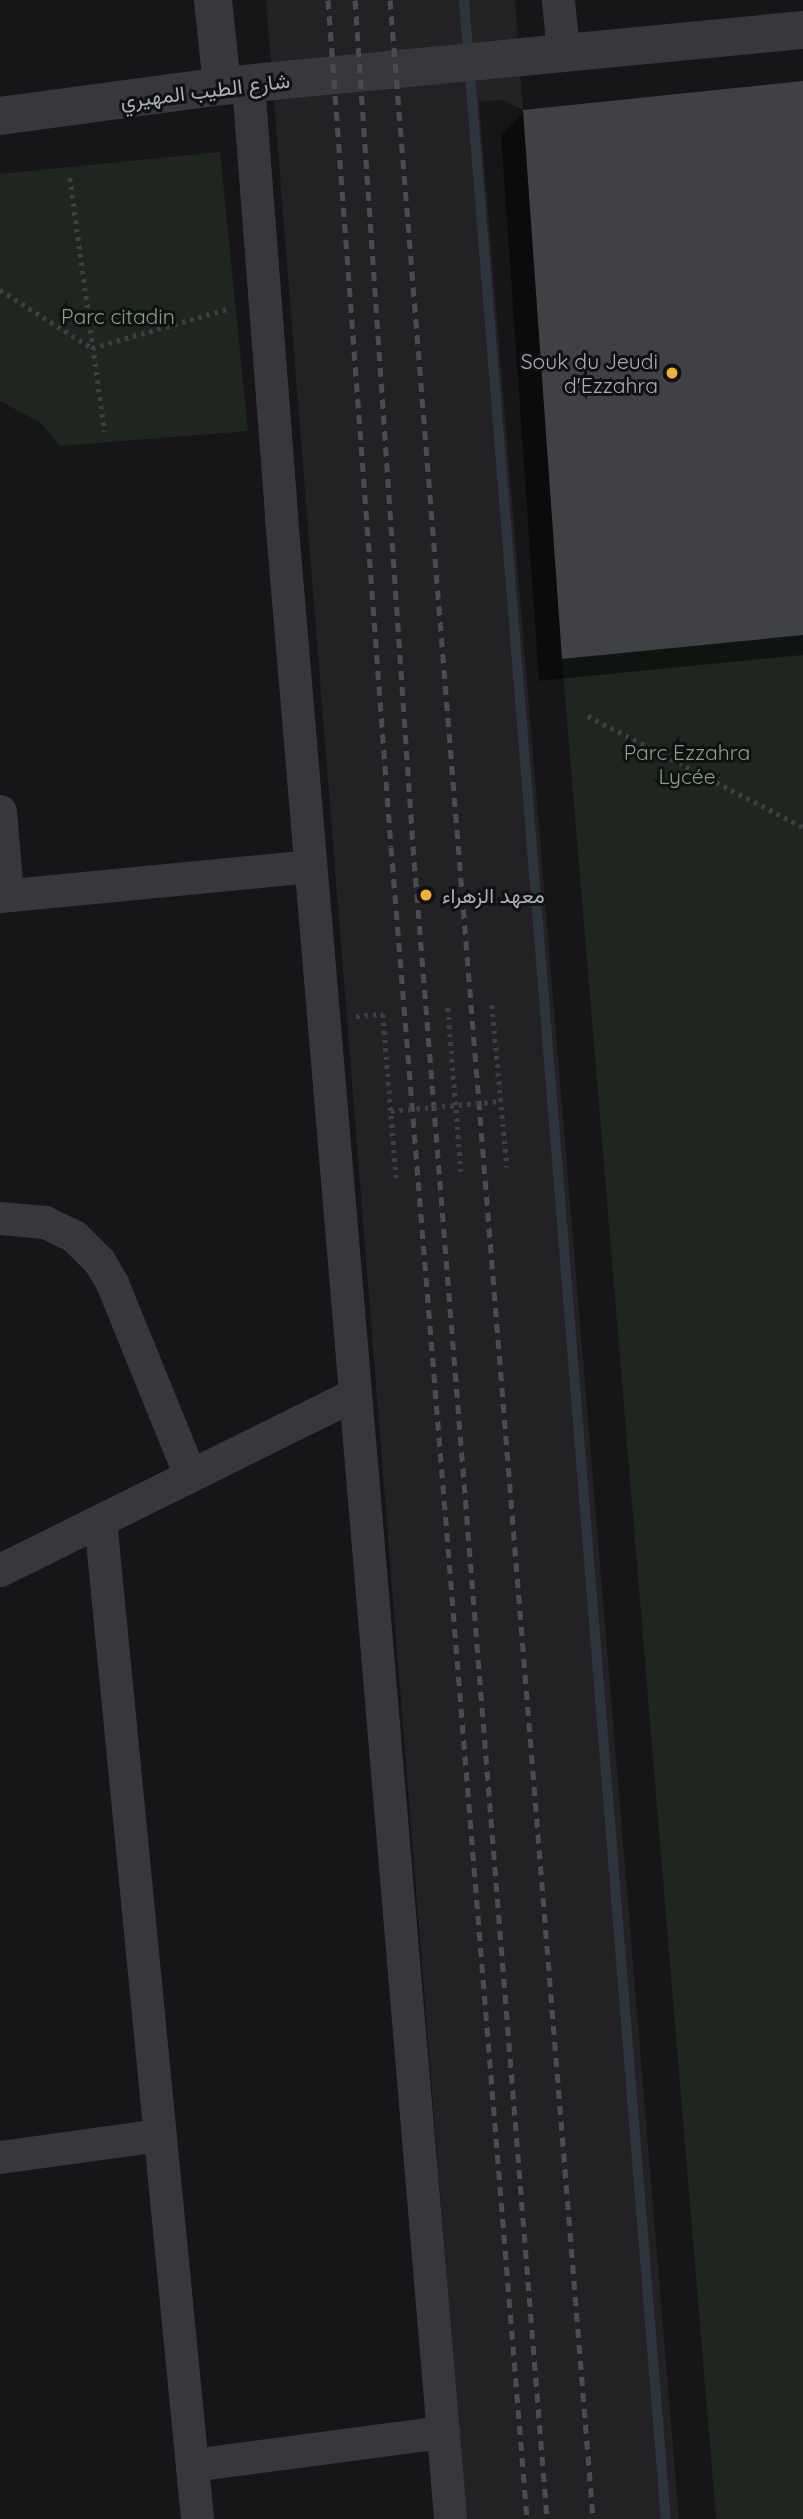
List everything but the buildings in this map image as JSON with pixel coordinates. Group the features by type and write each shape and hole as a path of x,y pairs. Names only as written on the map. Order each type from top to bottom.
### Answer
{"street":[{"path":"213,0 235,85 310,866 450,2519"},
{"path":"558,0 563,52 803,30"},
{"name":"شارع الطيب المهيري","path":"0,116 235,85 563,52"},
{"path":"0,811 3,895 310,866"},
{"path":"0,1218 45,1222 74,1236 99,1261 112,1283 190,1475"},
{"path":"0,1570 355,1394"},
{"path":"100,1520 197,2519"},
{"path":"0,2157 159,2135"},
{"path":"192,2465 443,2432"}],"path":[{"path":"70,178 105,432"},
{"path":"0,290 92,348 227,309"},
{"path":"588,716 803,827"},
{"path":"492,1005 507,1167"},
{"path":"448,1008 461,1171"},
{"path":"383,1014 396,1177"},
{"path":"391,1111 500,1101"}],"shaded area":[{"path":"266,0 515,0 523,110 502,100 479,102 679,2519 466,2519"}],"green space":[{"name":"Parc citadin","path":"220,152 248,431 60,446 41,423 0,401 0,174"},
{"name":"Parc Ezzahra Lycée","path":"803,635 803,2519 716,2519 562,659"}],"waterway":[{"path":"464,0 666,2519"}],"railway":[{"path":"328,0 391,847 527,2519"},
{"path":"355,0 413,846 547,2519"},
{"path":"390,0 593,2519"}],"place":[{"name":"Souk du Jeudi d'Ezzahra","path":"672,373"},
{"name":"معهد الزهراء","path":"426,895"}]}
